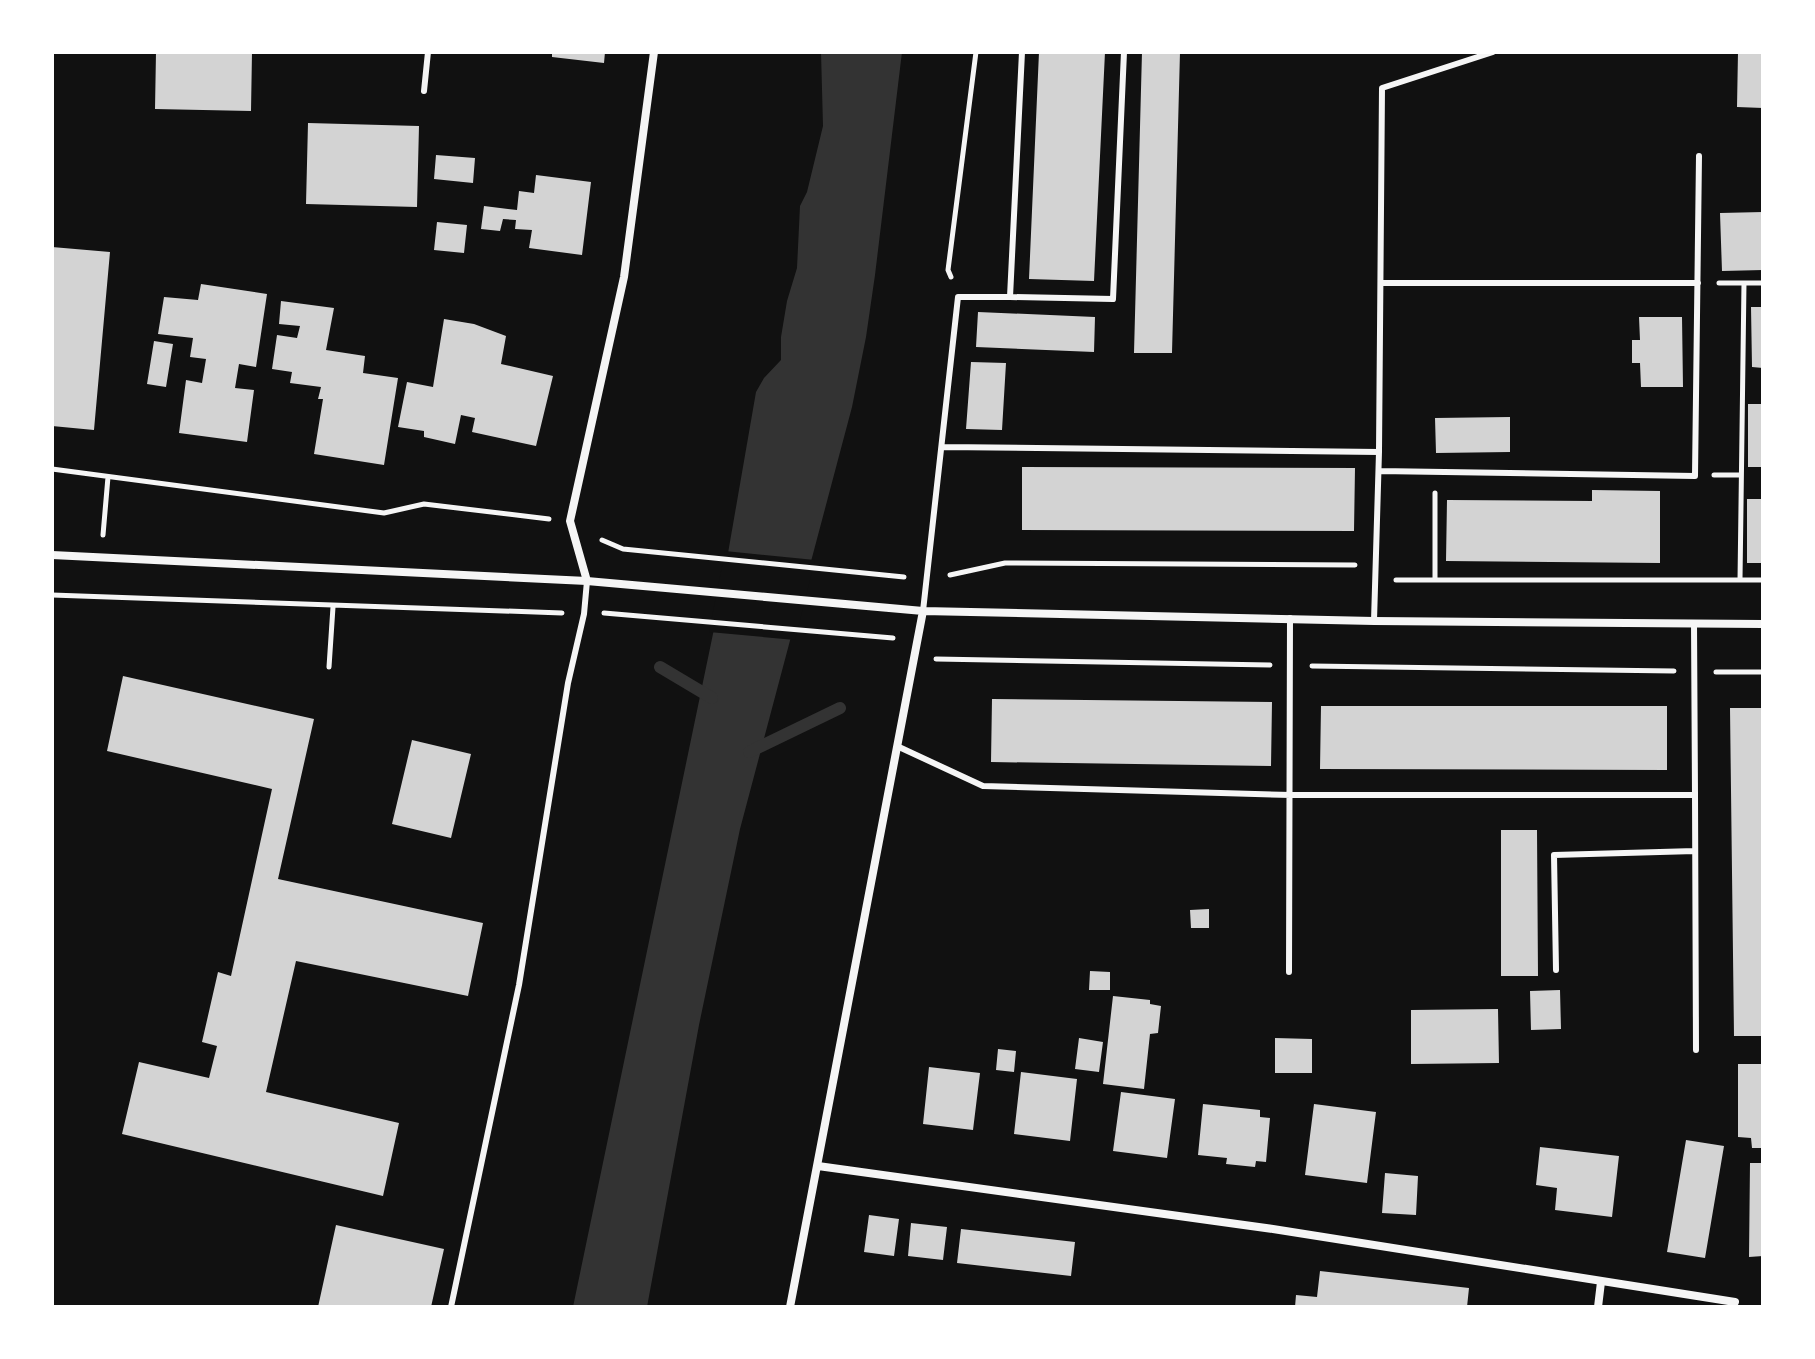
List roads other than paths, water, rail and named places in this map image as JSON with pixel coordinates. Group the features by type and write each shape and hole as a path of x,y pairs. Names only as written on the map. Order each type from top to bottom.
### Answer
{"street":[{"path":"587,581 570,521 624,277 654,52"},
{"path":"52,555 587,581 923,611 1374,621 1763,624"},
{"path":"790,1307 923,611"},
{"path":"818,1166 1273,1229 1735,1302"},
{"path":"1598,1307 1601,1282"}],"lane":[{"path":"424,91 428,52"},
{"path":"1010,297 1022,52"},
{"path":"923,611 958,297 1113,299 1124,52"},
{"path":"1374,621 1379,471 1382,88 1493,52"},
{"path":"1379,471 1695,476 1699,156"},
{"path":"1381,283 1698,283"},
{"path":"943,447 1379,452"},
{"path":"451,1307 519,985 568,683 584,614 587,581"},
{"path":"1289,972 1290,618"},
{"path":"1694,623 1696,1050"},
{"path":"899,747 983,786 1291,795 1695,795"},
{"path":"1556,970 1554,855 1695,851"}],"waterway":[{"path":"660,667 712,698"},
{"path":"749,752 840,708"}]}
